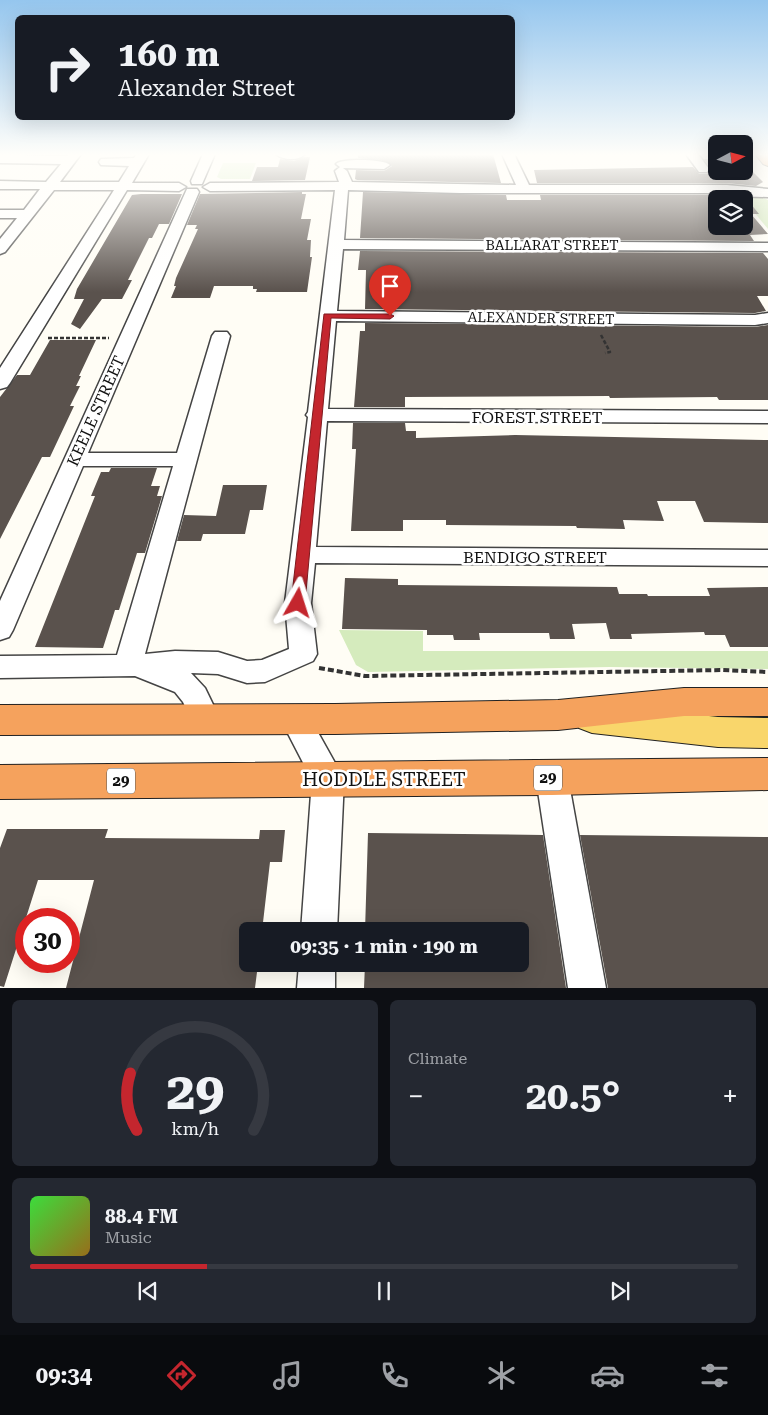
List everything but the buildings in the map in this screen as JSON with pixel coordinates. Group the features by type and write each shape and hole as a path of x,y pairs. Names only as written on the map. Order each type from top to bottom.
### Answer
{"highway":[{"path":"0,720 296,720 558,715 684,702 760,700"},
{"name":"HODDLE STREET","path":"0,782 552,778 768,774"}],"main road":[{"path":"558,715 718,732 768,733"}],"street":[{"path":"0,250 39,200"},
{"path":"0,383 113,200"},
{"name":"KEELE STREET","path":"0,630 189,200"},
{"path":"0,667 128,666 174,662 218,663 247,672 265,671 294,658 316,415 340,200"},
{"path":"0,214 28,214"},
{"name":"BALLARAT STREET","path":"336,244 768,247"},
{"name":"ALEXANDER STREET","path":"327,316 764,320"},
{"path":"128,666 222,336"},
{"name":"FOREST STREET","path":"316,415 765,418"},
{"path":"75,459 186,460"},
{"name":"BENDIGO STREET","path":"303,555 768,558"},
{"path":"128,666 182,680 194,693 205,719"},
{"path":"296,720 328,779 320,922"},
{"path":"552,778 587,988"},
{"path":"316,988 317,972"}],"path":[{"path":"599,331 610,349 610,352 605,353"},
{"path":"27,338 110,338"},
{"path":"294,658 366,676 722,670 768,672"}],"green space":[{"path":"753,200 768,200 768,229 753,211"},
{"path":"339,630 423,631 423,651 768,651 768,669 610,667 368,672 356,665"}],"route":[{"path":"298,603 327,316 390,316"}]}
